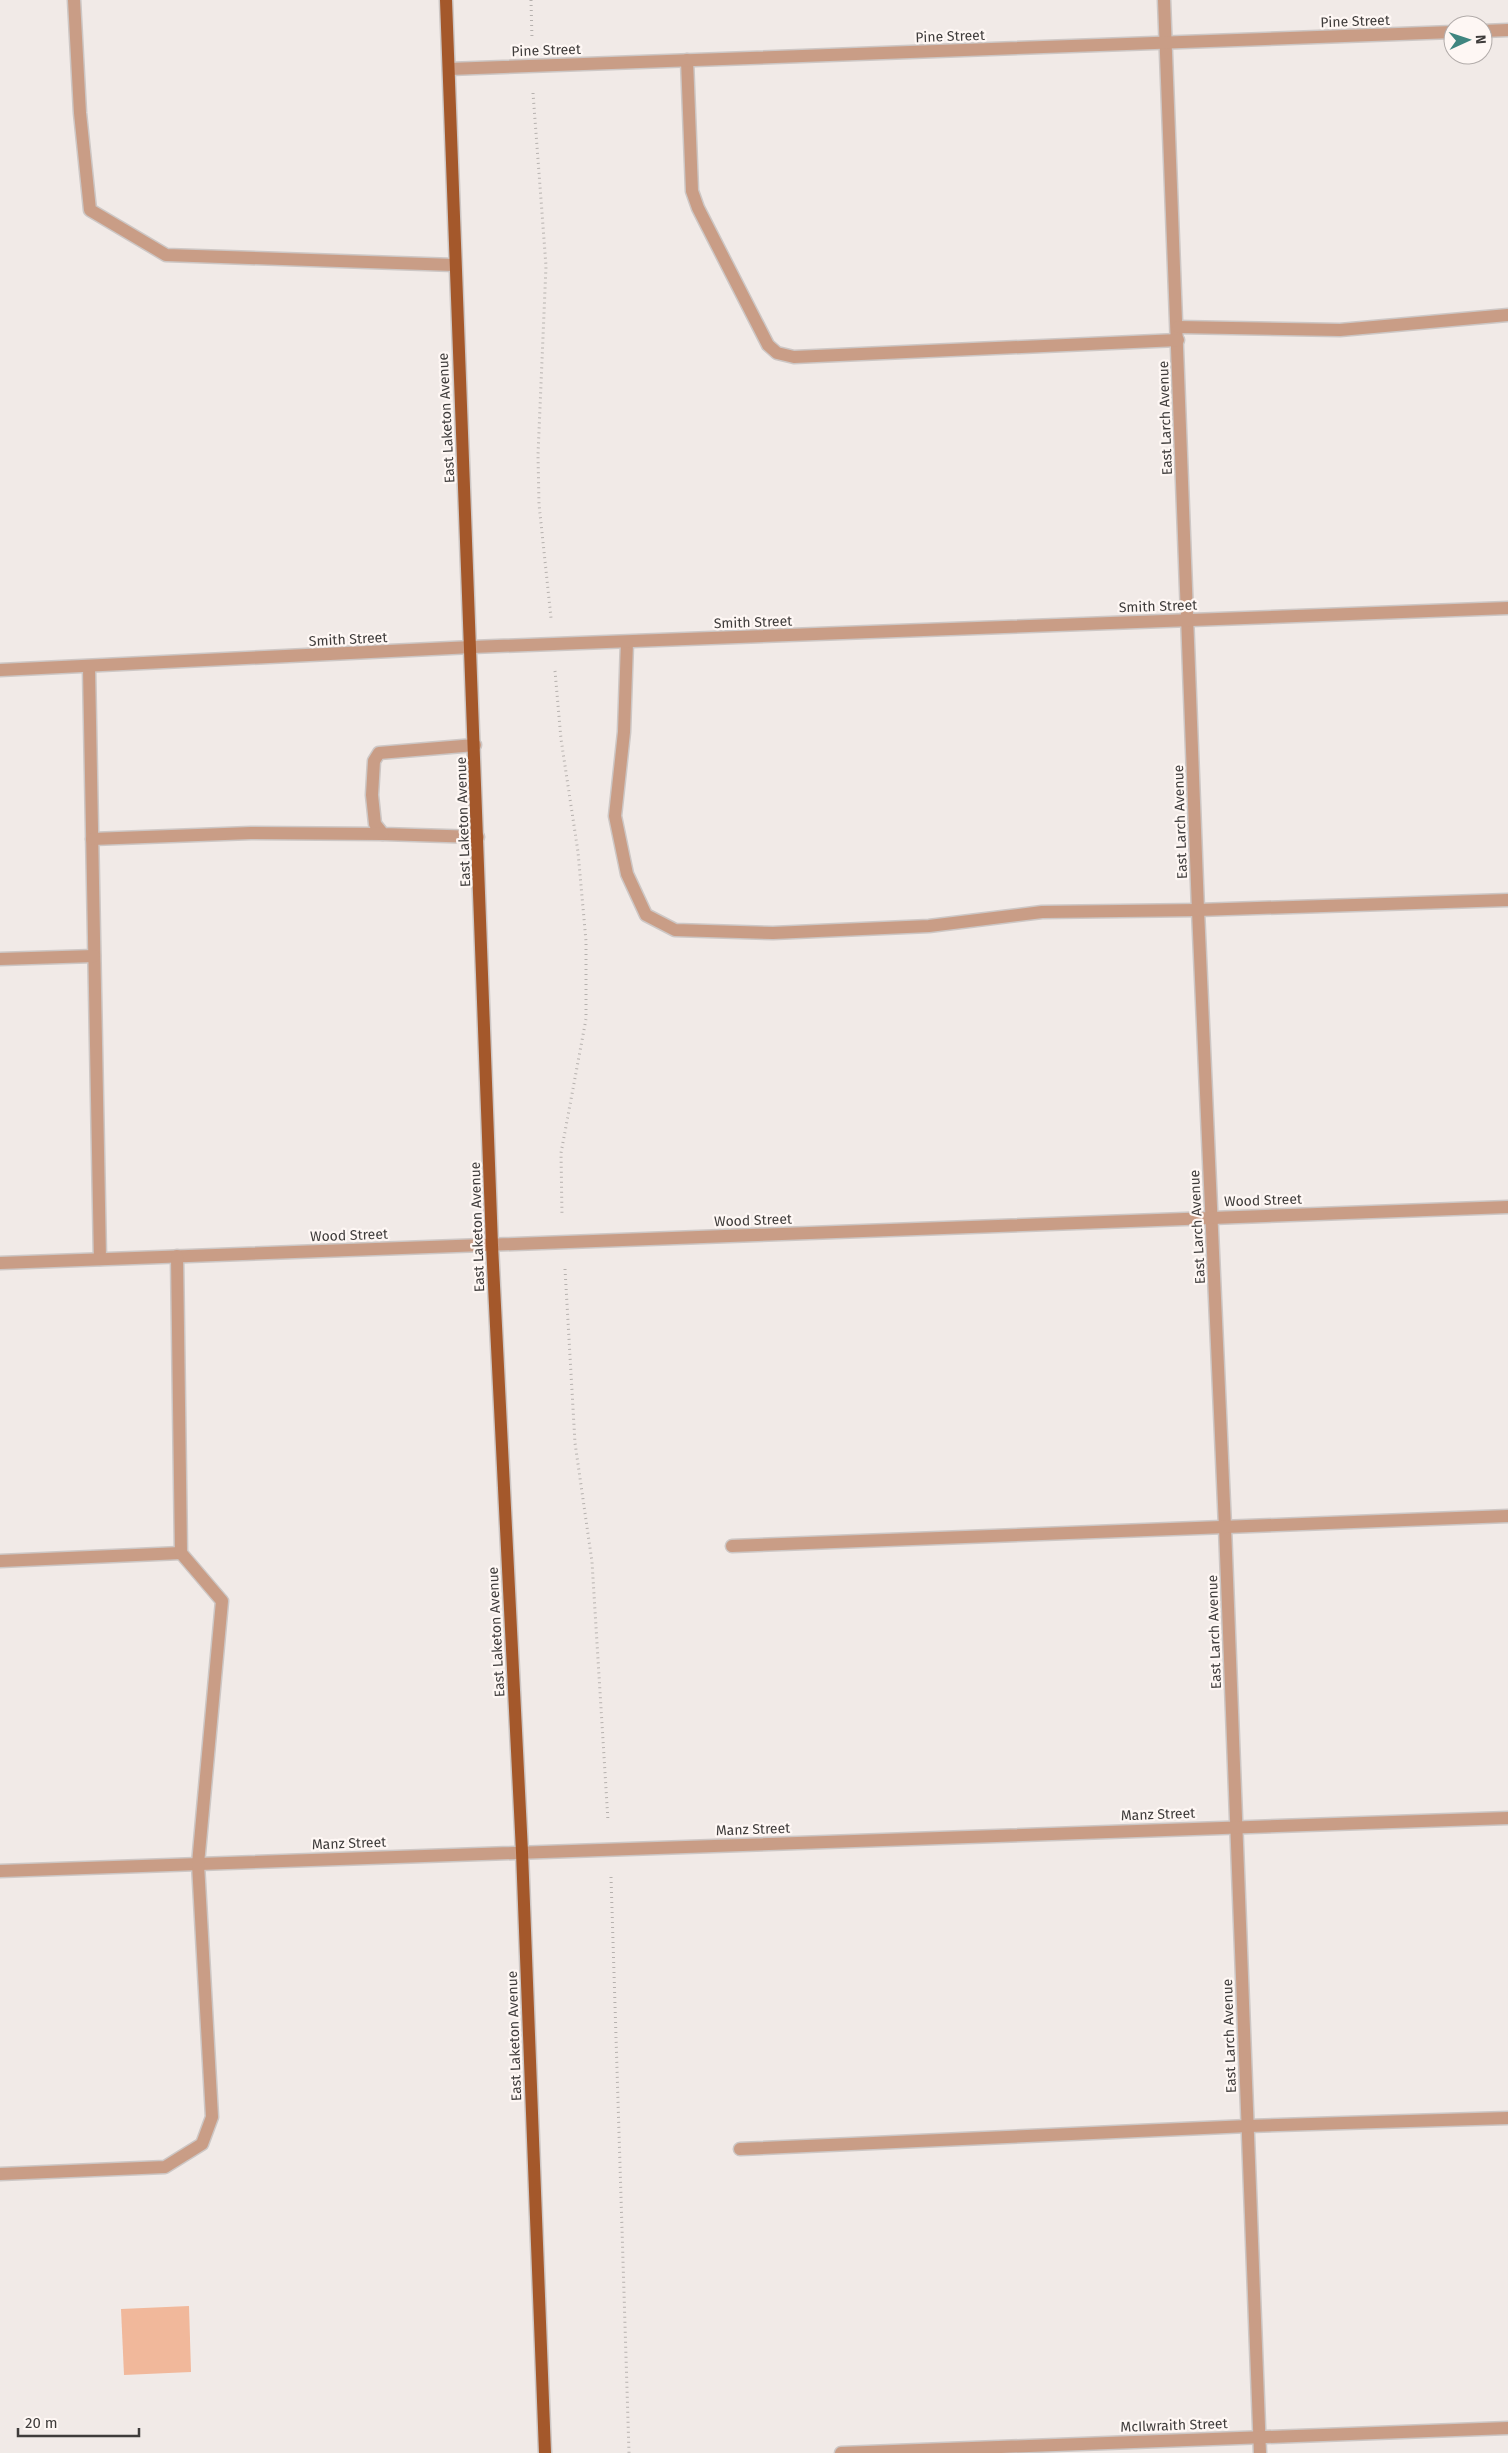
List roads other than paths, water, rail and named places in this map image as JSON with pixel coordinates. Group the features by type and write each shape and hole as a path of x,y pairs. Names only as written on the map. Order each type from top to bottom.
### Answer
{"main road":[{"name":"East Laketon Avenue","path":"446,0 454,264 472,647 492,1245 522,1852 545,2453"}],"street":[{"path":"74,0 80,113 90,210 166,255 454,264"},
{"name":"East Larch Avenue","path":"1164,0 1178,333 1198,910 1225,1527 1260,2453"},
{"path":"1493,31 1508,30"},
{"name":"Pine Street","path":"449,69 1443,32"},
{"path":"687,60 692,191 698,208 768,345 777,353 794,357 1178,333 1340,330 1508,315"},
{"name":"Smith Street","path":"0,670 89,668 472,647 1508,608"},
{"path":"626,642 624,732 615,816 627,874 646,915 675,930 773,933 929,926 1042,912 1198,910 1508,900"},
{"path":"89,668 100,1259"},
{"path":"384,834 375,824 372,795 374,761 379,753 475,745"},
{"path":"92,840 251,833 478,837"},
{"path":"0,959 94,956"},
{"name":"Wood Street","path":"0,1262 1508,1207"},
{"path":"0,2174 165,2167 202,2144 212,2117 198,1864 222,1601 181,1553 177,1256"},
{"path":"732,1546 1508,1516"},
{"path":"0,1561 181,1553"},
{"name":"Manz Street","path":"0,1871 1508,1818"},
{"path":"740,2149 1248,2126 1508,2118"},
{"name":"McIlwraith Street","path":"841,2453 1508,2428"}]}
